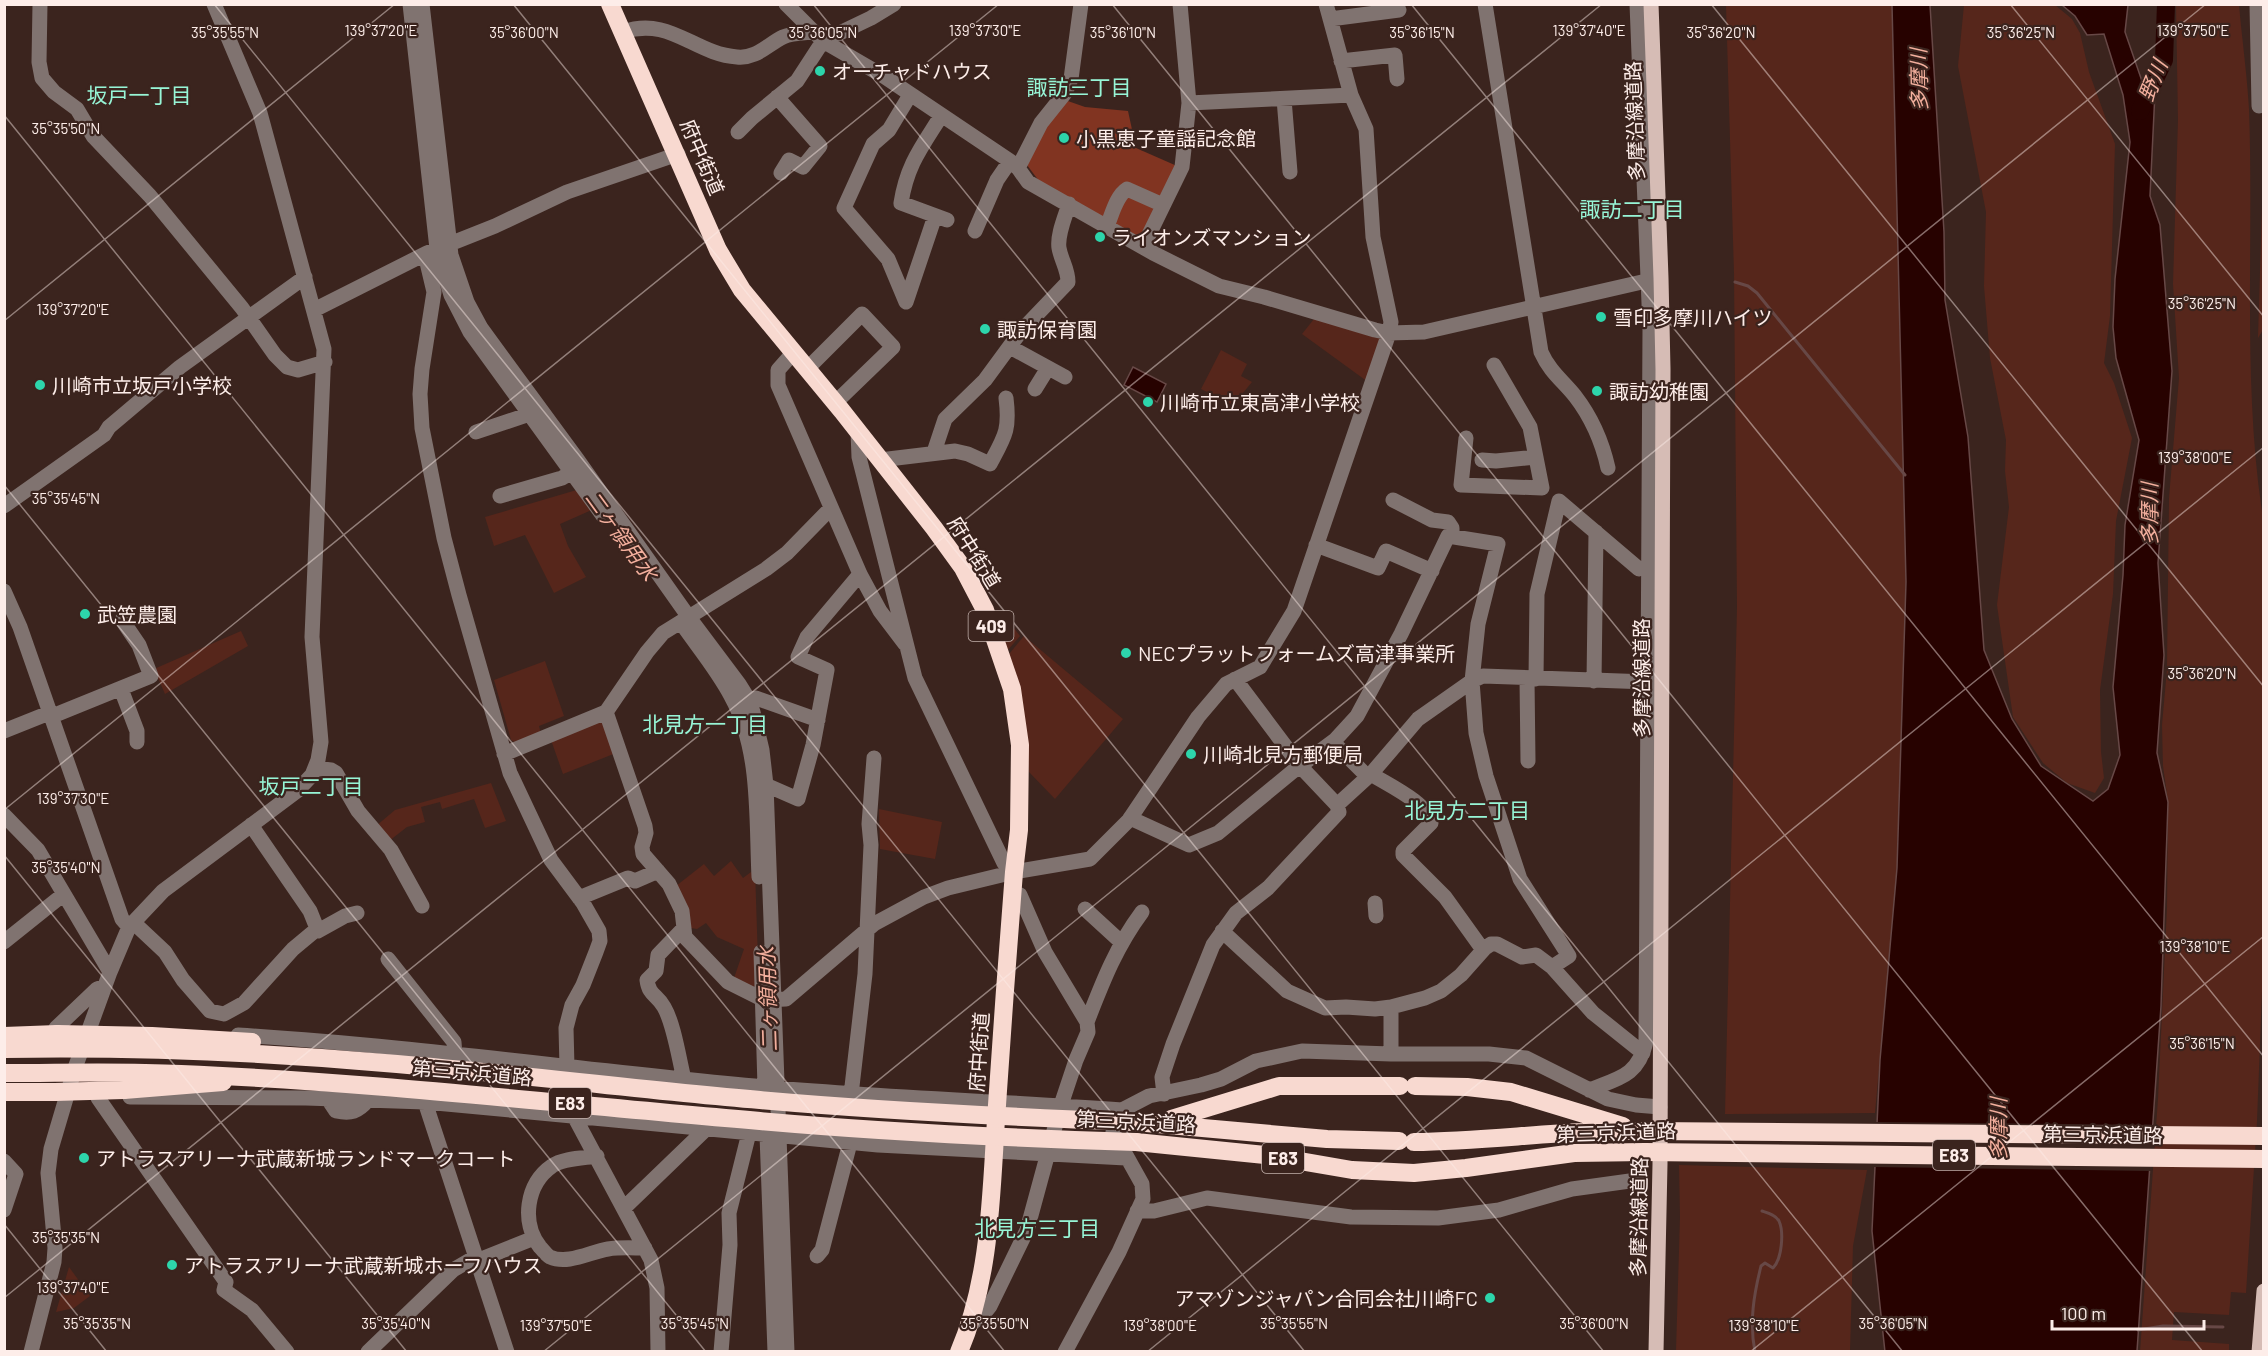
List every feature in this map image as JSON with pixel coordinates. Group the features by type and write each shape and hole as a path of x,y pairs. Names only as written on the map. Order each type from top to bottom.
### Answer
{"highway":[{"name":"府中街道","path":"610,4 678,154 707,225 730,270 742,290 835,403 963,568 985,610 1004,662 1016,714 1021,764 1019,830 1012,892 994,1152 983,1268 969,1325 959,1352"},
{"path":"4,1036 57,1034 243,1041 304,1047 396,1064"},
{"name":"第三京浜道路","path":"4,1050 156,1050 396,1064 760,1100 897,1110 1128,1113 1158,1122 1328,1139 1406,1142 1472,1141 1643,1131 2264,1136"},
{"name":"第三京浜道路","path":"4,1073 177,1074 261,1078 452,1092 761,1121 986,1136 1131,1150 1265,1155 1352,1170 1414,1173 1574,1153 2264,1159"},
{"path":"4,1092 124,1090 261,1078"},
{"path":"1158,1122 1199,1112 1279,1086 1467,1087 1511,1092 1643,1131"}],"main road":[{"name":"多摩沿線道路","path":"1650,4 1662,632 1660,1107 1656,1352"},
{"path":"2259,1352 2264,1291"}],"street":[{"path":"40,4 39,62 42,78 54,92 77,109 93,136 150,196 247,317 275,356 287,367 298,370 325,362"},
{"path":"31,1352 54,1262 55,1248 48,1173 51,1149 77,1061 107,979 131,925 163,891 297,791 316,764 321,742 312,637 324,349 260,113 214,4"},
{"path":"410,4 440,247 456,274 481,328 578,459 684,619 739,684 751,754 772,1088 779,1109 774,1136 775,1352"},
{"path":"422,4 442,291 422,369 420,394 422,428 453,572 504,754 535,830 551,860 595,921 599,931 600,941 583,985 572,1005 566,1028 570,1118 597,1156 651,1260 657,1288 658,1352"},
{"path":"786,4 819,36 1014,164 1028,182 1143,247 1230,290 1264,297 1389,333 1424,332 1655,279"},
{"path":"623,32 634,28 657,27 722,54 735,57 757,54 785,36 819,36 871,18 894,4"},
{"path":"975,231 997,180 1014,164 1041,123 1065,93 1071,79 1081,4"},
{"path":"1143,247 1182,167 1189,104 1180,4"},
{"path":"1485,4 1541,352 1547,365 1575,396 1600,437 1608,468"},
{"path":"1589,1090 1634,1069 1646,1042 1648,682 1655,279 1637,4"},
{"path":"2257,4 2259,106"},
{"path":"606,712 645,826 646,833 642,847 644,854 669,884 682,911 685,937 728,982 768,1000 786,999 866,930 924,897 948,888 1014,872 1090,859 1130,818 1198,717 1226,684 1260,667 1294,611 1391,322 1373,237 1366,129 1351,95 1328,12 1399,10"},
{"path":"738,132 752,117 797,81 819,36"},
{"path":"1341,61 1395,55 1398,79"},
{"path":"910,94 889,130 873,144 844,208 888,259 906,302 941,218 901,203 904,182 911,162 941,116"},
{"path":"1189,104 1351,95"},
{"path":"777,97 820,146 803,167 789,160 781,173"},
{"path":"1284,99 1290,172"},
{"path":"314,310 440,247 495,226 586,184 678,154"},
{"path":"1107,226 1116,203 1123,191 1127,189 1163,206"},
{"path":"934,452 945,419 985,380 1021,332 1068,282 1059,241 1069,204"},
{"path":"4,506 104,435 109,427 180,367 305,277"},
{"path":"442,291 604,518"},
{"path":"807,369 862,314 893,348 835,403"},
{"path":"1010,347 1065,377"},
{"path":"793,353 778,370 778,385 860,574 894,633 907,647"},
{"path":"1466,438 1461,485 1542,488 1530,427 1494,365"},
{"path":"1035,389 1048,368"},
{"path":"880,460 955,451 990,464 1007,430 1009,421 1006,398"},
{"path":"476,432 530,414"},
{"path":"858,432 859,457 915,678 1004,863 1014,872"},
{"path":"1482,460 1536,457"},
{"path":"500,496 562,478 572,472"},
{"path":"1393,500 1432,520 1448,522 1452,528 1452,537"},
{"path":"1528,761 1531,679 1538,594 1559,501 1640,569"},
{"path":"504,754 606,712 647,652 663,633 773,564 831,508"},
{"path":"1594,681 1596,532"},
{"path":"1130,818 1189,845 1218,833 1286,776 1333,742 1357,716 1448,536 1498,546 1478,624 1472,681 1476,732 1486,776 1512,858 1525,887 1569,956 1552,967"},
{"path":"1316,545 1378,568 1386,552 1432,571"},
{"path":"766,785 798,799 813,745 827,670 798,657 807,638 860,574"},
{"path":"4,591 20,627 122,919 165,952 183,980 210,1011 224,1014 244,1003 292,949 317,929 318,931 346,916 357,913"},
{"path":"4,731 151,676 139,645 122,620"},
{"path":"1337,806 1369,775 1418,719 1472,681 1483,676 1648,682"},
{"path":"1164,1094 1162,1077 1213,945 1236,913 1268,888 1339,812 1337,806 1300,767 1235,680"},
{"path":"121,689 137,731 136,742"},
{"path":"742,703 756,698 818,720"},
{"path":"742,703 762,750 766,785 768,1000"},
{"path":"1333,742 1369,775 1423,807 1430,816 1431,823 1403,851 1404,855 1445,897 1483,950"},
{"path":"852,1095 865,974 871,845 869,824 874,758"},
{"path":"316,764 336,773 358,811 391,850 422,906"},
{"path":"4,815 38,850 64,894 107,979"},
{"path":"251,825 304,903 317,929"},
{"path":"579,898 628,878 634,881 657,871"},
{"path":"969,1325 982,1316 990,1306 1027,1230 1061,1105 1088,1032 1087,1022 1045,952 1020,896 1012,892"},
{"path":"4,942 64,894"},
{"path":"1085,909 1121,942"},
{"path":"1087,1022 1121,942 1142,912"},
{"path":"684,928 658,955 656,971 647,980 648,991 664,1006 676,1042 684,1079"},
{"path":"1222,931 1287,991 1325,1008 1391,1007 1425,998 1441,991 1461,975 1491,944 1497,944 1522,957 1536,955 1552,967 1593,1013 1643,1053"},
{"path":"388,959 454,1042 455,1055"},
{"path":"56,1028 107,979"},
{"path":"1391,1007 1391,1054"},
{"path":"4,1028 90,1028 323,1041 414,1049 481,1058 852,1095 1107,1136 1117,1129 1128,1113 1149,1096 1221,1079 1256,1061 1302,1051 1489,1054 1526,1058 1608,1099 1660,1107"},
{"path":"323,1041 321,1072 324,1099"},
{"path":"4,1056 190,1071 321,1072 478,1084 779,1109 891,1125 996,1118 1061,1105 1128,1113"},
{"path":"476,1107 481,1058"},
{"path":"4,1068 77,1061"},
{"path":"98,1098 226,1281 224,1290 252,1310 287,1352"},
{"path":"4,1101 98,1098 425,1102 570,1118 850,1143 1049,1155 1131,1150"},
{"path":"425,1102 507,1352"},
{"path":"1056,1127 1096,1124 1128,1113"},
{"path":"624,1208 706,1129"},
{"path":"1065,1352 1119,1252 1143,1199 1142,1184 1131,1150 1113,1132"},
{"path":"720,1352 730,1245 729,1213 749,1133"},
{"path":"774,1136 787,1352"},
{"path":"817,1256 822,1250 850,1143"},
{"path":"597,1156 553,1165 543,1175 532,1191 527,1208 534,1238 548,1256 557,1258 574,1258 607,1249 645,1248"},
{"path":"4,1161 16,1173 4,1210"},
{"path":"1137,1211 1155,1211 1207,1198 1351,1217 1438,1218 1499,1210 1572,1189 1636,1180"},
{"path":"368,1352 443,1278 472,1259 534,1238"}],"shaded area":[{"path":"1726,5 1892,5 1907,580 1897,866 1875,1113 1725,1114 1737,607 1734,273"},
{"path":"1964,5 2055,5 2072,19 2080,33 2089,72 2115,144 2110,316 2104,363 2114,383 2132,438 2116,521 2113,594 2100,690 2101,752 2104,778 2095,793 2067,783 2043,763 2013,717 1997,605 2009,507 2005,471 2006,440 1990,358 1984,286 1986,212 1958,66"},
{"path":"2176,5 2239,5 2247,83 2250,160 2251,365 2257,467 2263,518 2263,966 2257,1121 2246,1293 2231,1292 2229,1315 2174,1312 2172,1340 2229,1344 2229,1351 2140,1352 2158,1099 2167,908 2168,801 2163,766 2162,725 2167,669 2169,498 2179,378 2173,284 2178,120"},
{"path":"1065,100 1085,107 1128,111 1136,148 1177,166 1140,240 1039,181 1027,165 1046,124"},
{"path":"2262,206 2264,206 2264,328 2258,338"},
{"path":"1314,319 1382,338 1368,382 1302,334"},
{"path":"1221,350 1247,364 1241,376 1252,382 1233,405 1201,389"},
{"path":"580,489 594,509 560,524 568,546 586,577 554,593 525,535 494,546 485,517"},
{"path":"997,610 1004,615 1020,636 1007,651 995,613"},
{"path":"241,631 248,646 165,694 154,669"},
{"path":"1024,636 1123,719 1055,799 1029,772 1026,740 1009,654"},
{"path":"545,661 564,716 539,726 541,734 516,743 511,740 494,680"},
{"path":"604,718 616,753 563,774 551,740"},
{"path":"491,783 506,821 485,828 474,799 442,809 440,802 421,807 425,822 407,827 389,841 376,826 395,810"},
{"path":"879,809 942,822 935,859 880,849"},
{"path":"731,861 743,878 755,869 759,992 734,978 744,949 717,937 706,923 697,929 691,928 676,886 704,864 714,876"},
{"path":"1679,1165 1867,1170 1853,1246 1850,1351 1676,1351 1680,1217"},
{"path":"69,1267 90,1296 74,1308 56,1312"}],"water":[{"name":"多摩川","path":"1892,5 1930,5 1944,232 1945,300 1968,437 1984,650 2012,719 2041,766 2093,801 2108,789 2120,755 2113,687 2125,525 2139,440 2116,358 2113,327 2115,279 2130,142 2123,95 2104,34 2087,35 2075,16 2062,5 2128,5 2125,32 2144,87 2155,92 2150,196 2160,225 2172,371 2158,563 2164,655 2157,753 2168,802 2161,1006 2137,1351 1885,1352 1872,1231 1880,1060 1897,868 1906,582"},
{"path":"1133,367 1166,384 1157,402 1124,385"}],"pier":[{"path":"1874,1122 2156,1125 2152,1171 1872,1167"}],"waterway":[{"name":"野川","path":"2140,111 2164,60 2166,4"},
{"path":"1735,282 1748,286 1757,293 1905,475"},
{"path":"1755,1352 1752,1319 1758,1277 1761,1266 1765,1263 1773,1268 1776,1264 1782,1238 1778,1219 1762,1211"},
{"path":"2138,1330 2163,1326 2223,1327"}],"place":[{"name":"オーチャドハウス","path":"820,71"},
{"name":"小黒恵子童謡記念館","path":"1064,138"},
{"name":"ライオンズマンション","path":"1100,237"},
{"name":"雪印多摩川ハイツ","path":"1601,317"},
{"name":"諏訪保育園","path":"985,329"},
{"name":"川崎市立坂戸小学校","path":"40,385"},
{"name":"諏訪幼稚園","path":"1597,391"},
{"name":"川崎市立東高津小学校","path":"1148,402"},
{"name":"武笠農園","path":"85,614"},
{"name":"NECプラットフォームズ高津事業所","path":"1126,653"},
{"name":"川崎北見方郵便局","path":"1191,754"},
{"name":"アトラスアリーナ武蔵新城ランドマークコート","path":"84,1158"},
{"name":"アトラスアリーナ武蔵新城ホーフハウス","path":"172,1265"},
{"name":"アマゾンジャパン合同会社川崎FC","path":"1490,1298"}],"district":[{"name":"諏訪三丁目","path":"1079,86"},
{"name":"坂戸一丁目","path":"139,94"},
{"name":"諏訪二丁目","path":"1632,208"},
{"name":"北見方一丁目","path":"705,723"},
{"name":"坂戸二丁目","path":"311,785"},
{"name":"北見方二丁目","path":"1467,809"},
{"name":"北見方三丁目","path":"1037,1227"}],"water label":[{"name":"二ヶ領用水","path":"622,535"},
{"name":"二ヶ領用水","path":"767,999"}]}
